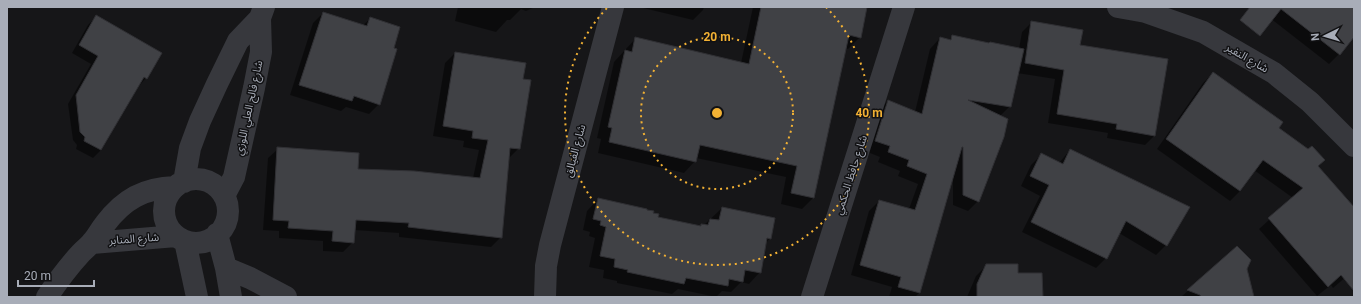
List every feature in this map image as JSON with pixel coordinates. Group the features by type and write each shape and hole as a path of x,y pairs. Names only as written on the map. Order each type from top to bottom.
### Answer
{"street":[{"name":"شارع الفيالق","path":"544,297 546,266 550,245 613,7"},
{"name":"شارع حافظ الحكمي","path":"812,297 904,7"},
{"name":"شارع النفير","path":"1118,7 1147,9 1203,32 1274,73 1310,102 1354,146"},
{"name":"شارع فالح العلي اللوزي","path":"180,184 190,148 200,121 217,84 238,41 262,12"},
{"name":"شارع فالح العلي اللوزي","path":"224,196 234,177 254,88 261,52 262,12"},
{"path":"180,238 194,243 205,242 214,238 222,230 227,219 228,207 224,196 217,186 206,180 193,179 180,184 169,195 165,204 165,215 169,226 180,238 197,297"},
{"name":"شارع المنابر","path":"47,297 72,263 92,243 114,212 129,199 147,191 180,184"},
{"path":"217,234 226,268 231,297"},
{"name":"شارع المنابر","path":"92,243 180,238"},
{"path":"226,268 250,278 286,297"}],"building":[{"path":"761,7 867,7 861,38 849,35 814,198 791,193 797,166 700,145 696,162 609,142 612,128 608,127 625,50 632,52 635,37 749,64"},
{"path":"1250,7 1354,7 1354,37 1340,55 1281,9 1260,36 1240,20"},
{"path":"323,12 367,26 370,17 400,27 394,48 397,49 380,105 354,96 352,101 299,85"},
{"path":"96,15 162,53 147,79 144,77 101,150 84,141 85,137 80,132 76,95 98,56 79,45"},
{"path":"1031,21 1083,30 1080,45 1168,59 1155,136 1116,129 1117,124 1057,114 1064,70 1025,63"},
{"path":"952,35 1024,49 1011,107 968,100 1008,119 1004,137 979,202 963,195 962,147 920,293 898,287 901,277 860,265 879,200 915,210 927,174 907,166 909,160 888,152 890,146 875,141 888,100 922,114 940,37 951,40"},
{"path":"455,52 526,63 523,79 531,80 520,149 510,148 502,238 408,227 409,223 356,220 354,243 332,241 333,231 288,228 289,221 273,220 277,147 359,153 358,169 414,171 480,178 488,140 472,138 473,131 443,126"},
{"path":"1213,72 1283,122 1279,128 1308,149 1312,146 1325,160 1318,166 1354,207 1354,291 1341,275 1328,287 1268,218 1303,188 1263,160 1240,191 1166,139"},
{"path":"1070,149 1190,207 1167,246 1126,221 1107,259 1031,222 1049,185 1030,176 1041,153 1063,164"},
{"path":"598,198 654,211 653,213 659,214 658,217 701,226 701,224 708,225 710,219 719,220 722,207 775,218 771,239 767,238 761,273 745,270 743,282 729,279 728,286 686,278 684,284 627,272 628,270 614,267 615,259 600,256 606,227 600,225 601,221 593,219"},
{"path":"1237,246 1251,260 1247,269 1254,297 1201,297 1200,295 1187,290"},
{"path":"986,264 1018,264 1018,273 1042,273 1043,297 977,297 977,284"}]}
